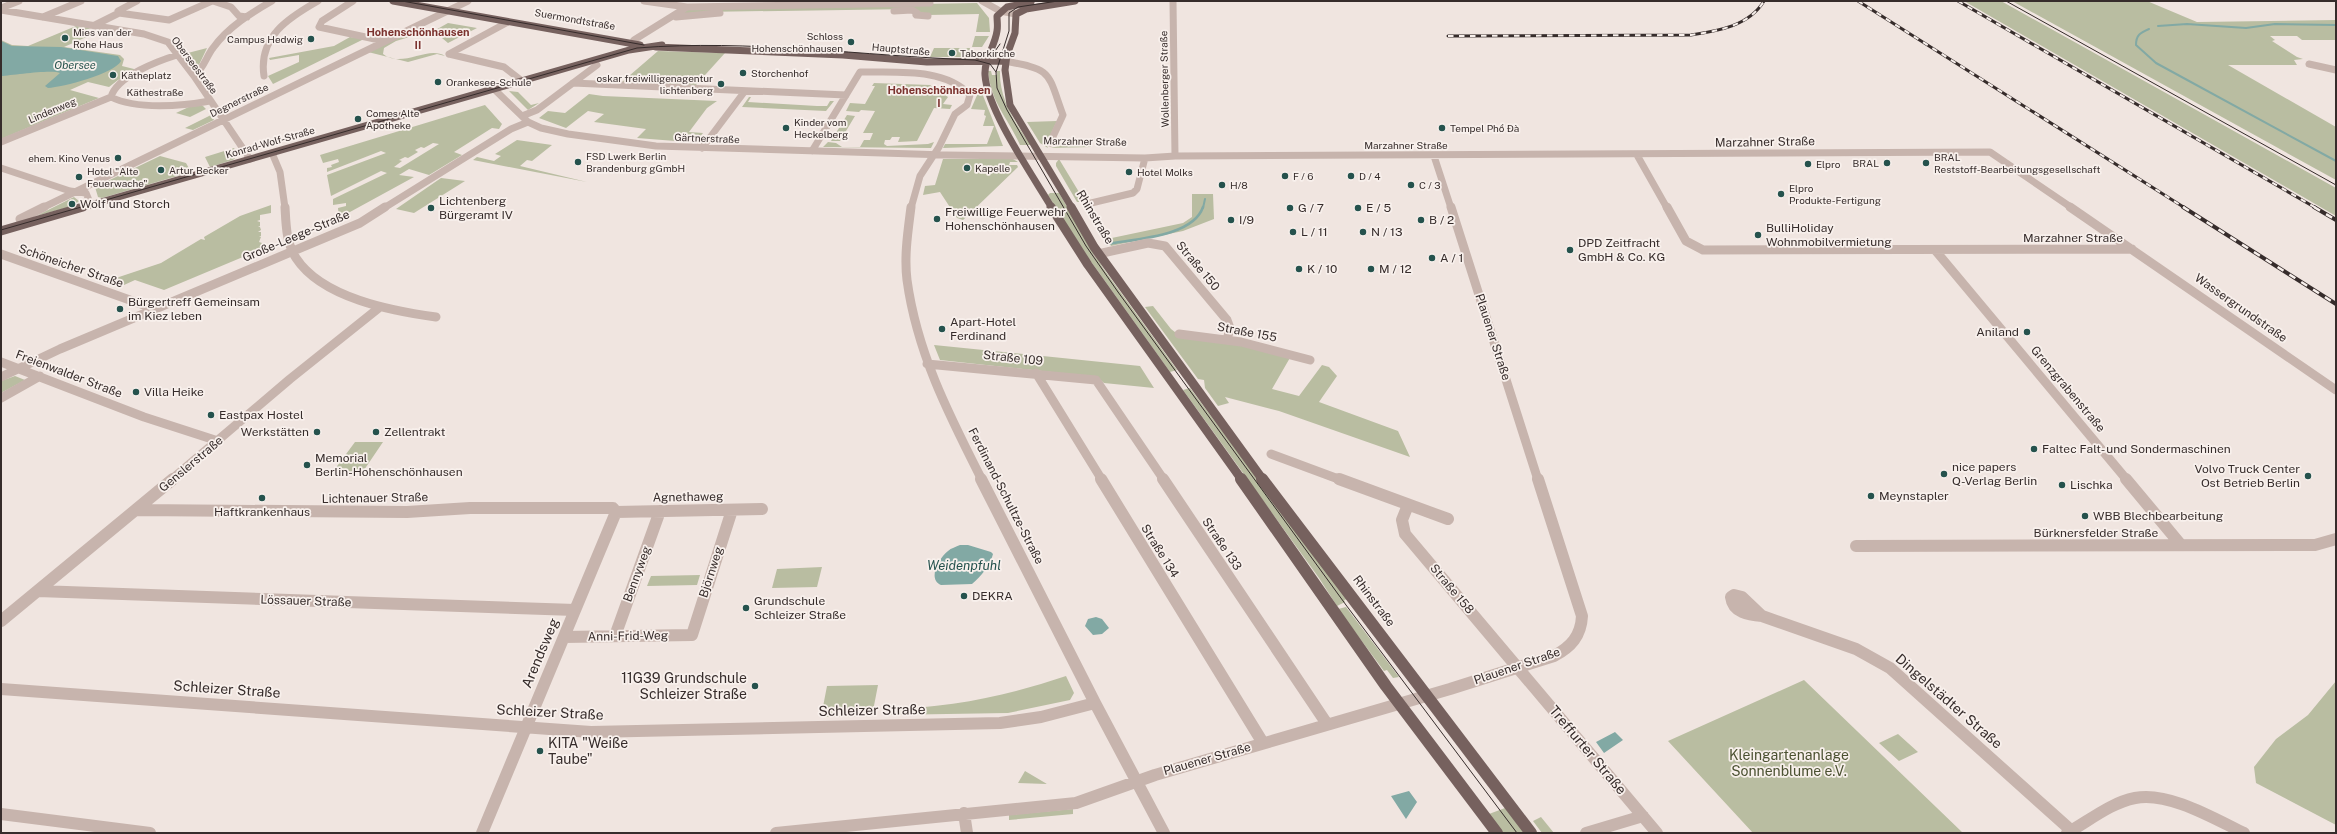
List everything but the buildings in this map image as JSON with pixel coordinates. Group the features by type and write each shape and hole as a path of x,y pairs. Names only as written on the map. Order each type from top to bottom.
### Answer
{"main road":[{"name":"Suermondtstraße","path":"392,1 632,45"},
{"name":"Suermondtstraße","path":"419,1 455,7 632,45"},
{"path":"1037,1 1007,7 1000,11 997,18 997,32 987,61 985,74 990,99 1023,154 1058,219 1088,265 1168,374 1332,610 1497,833"},
{"path":"1017,12 1075,1"},
{"name":"Rhinstraße","path":"1017,12 1015,33 1005,61 1005,82 1010,104 1019,123 1039,153 1098,254 1186,377 1531,833"},
{"name":"Hauptstraße","path":"632,45 731,48"},
{"name":"Hauptstraße","path":"632,45 650,47 731,48 794,46 927,62 1005,61"},
{"name":"Konrad-Wolf-Straße","path":"1,231 522,81 632,45"},
{"name":"Hauptstraße","path":"650,47 662,45"}],"street":[{"path":"1,9 19,1"},
{"path":"43,17 81,1"},
{"path":"93,26 119,13 118,11 137,1"},
{"path":"119,13 169,20 213,1 231,7 240,16 247,16"},
{"path":"194,76 202,70 217,43 247,16 272,1"},
{"path":"264,76 262,60 270,39 287,22 318,1"},
{"path":"353,1 322,21 319,27 384,41"},
{"name":"Degnerstraße","path":"20,219 468,1"},
{"path":"644,1 664,2 687,7 757,3 930,3"},
{"path":"982,1 1000,11 1017,12"},
{"path":"992,1 1017,12"},
{"name":"Wollenberger Straße","path":"1173,1 1175,156"},
{"path":"632,45 687,7"},
{"name":"Oberseestraße","path":"1,9 157,37 168,42 194,76 250,159"},
{"path":"668,19 701,13 825,11 912,10 915,11 918,16 928,16"},
{"path":"508,22 449,54 504,67 522,81"},
{"name":"Käthestraße","path":"177,55 124,79 113,88 111,97 118,102 133,104 210,101"},
{"name":"Hauptstraße","path":"1005,61 1037,67 1049,76 1063,115 1050,144"},
{"path":"2309,64 2336,70"},
{"name":"Große-Leege-Straße","path":"1,376 20,369 60,349 368,219 511,129 597,66"},
{"name":"Ferdinand-Schultze-Straße","path":"846,95 860,72 934,75 944,77 964,89 970,95 964,108 955,114 934,154 920,176 914,194 908,220 906,255 912,308 927,364 939,393 1069,648 1095,703 1164,833"},
{"path":"573,84 846,95 812,151"},
{"name":"Gärtnerstraße","path":"494,89 525,119 541,128 568,134 656,146 934,154 1023,154"},
{"path":"702,148 745,91"},
{"name":"Lindenweg","path":"1,142 111,97"},
{"name":"Marzahner Straße","path":"1023,154 1111,152 1175,156 1434,156 1990,152 2132,249"},
{"path":"272,153 280,170 289,241 293,251 304,267 326,283 349,295 380,307 436,317"},
{"name":"Marzahner Straße","path":"1023,154 1039,153 1145,158 1175,156"},
{"name":"Marzahner Straße","path":"1636,155 1684,238 1689,244 1698,249 1709,251 2132,249"},
{"name":"Plauener Straße","path":"776,833 874,828 964,813 1076,803 1136,782 1554,656 1570,647 1580,633 1582,616 1434,156"},
{"path":"1087,204 1122,198 1133,193 1137,189 1145,158"},
{"path":"1,168 77,192 86,192 91,205"},
{"name":"Straße 150","path":"1098,254 1148,243 1165,246 1227,320 1230,328 1227,340"},
{"name":"Wassergrundstraße","path":"2132,249 2336,390"},
{"name":"Grenzgrabenstraße","path":"1935,250 2181,545"},
{"name":"Schöneicher Straße","path":"1,254 155,309"},
{"name":"Genslerstraße","path":"1,621 137,510 380,307"},
{"name":"Straße 155","path":"1179,334 1227,340 1310,360"},
{"name":"Große-Leege-Straße","path":"4,365 60,349"},
{"name":"Straße 109","path":"927,364 1036,373 1096,380"},
{"name":"Freienwalder Straße","path":"4,365 40,376 202,438 218,441"},
{"name":"Straße 134","path":"1036,373 1263,743"},
{"path":"1,398 40,376"},
{"name":"Straße 133","path":"1096,380 1220,562 1327,724"},
{"path":"1271,454 1448,519"},
{"name":"Straße 158","path":"1408,505 1402,520 1405,534 1518,667"},
{"name":"Lichtenauer Straße","path":"137,510 407,512 470,508 614,510"},
{"name":"Agnethaweg","path":"614,510 660,511 762,509"},
{"name":"Arendsweg","path":"482,833 525,727 564,638 614,510"},
{"name":"Björnweg","path":"692,635 732,510"},
{"name":"Bennyweg","path":"615,636 660,511"},
{"name":"Bürknersfelder Straße","path":"1856,546 2315,545 2336,539"},
{"name":"Lössauer Straße","path":"38,591 574,610"},
{"name":"Dingelstädter Straße","path":"1762,616 1856,649 1885,664 2070,832"},
{"name":"Anni-Frid-Weg","path":"564,638 692,635"},
{"name":"Treffurter Straße","path":"1518,667 1657,833"},
{"name":"Schleizer Straße","path":"1,689 593,732 1000,723 1041,718 1095,703"},
{"path":"2070,832 2130,800 2142,797 2184,806 2244,833"},
{"path":"964,813 967,833"},
{"path":"1,814 150,833"},
{"path":"1586,833 1643,816"}],"green space":[{"path":"1964,1 2001,1 2336,188 2336,216"},
{"path":"2012,1 2147,1 2197,22 2336,20 2336,40 2302,40 2297,36 2270,36 2275,40 2272,41 2297,57 2303,59 2294,60 2297,65 2228,65 2336,127 2336,180"},
{"path":"977,3 989,18 990,32 976,32 979,14 928,15 913,9 701,12 677,16 689,8"},
{"path":"448,23 477,28 448,43 442,38 445,36 409,33 417,29 432,32"},
{"path":"76,26 91,28 83,31 87,32 79,36 102,30 64,47 120,55 124,59 122,66 138,70 118,80 109,87 88,82 70,90 99,98 1,139 1,40 12,45 28,46"},
{"path":"405,35 413,36 396,41 384,48 383,54 389,57 368,52"},
{"path":"975,36 989,36 982,47 972,47"},
{"path":"350,37 364,39 273,84 268,76 299,62 299,55 270,60 269,58 334,46"},
{"path":"207,48 198,67 193,67 184,54"},
{"path":"934,48 970,48 968,57 930,57"},
{"path":"658,51 725,53 696,85 622,82"},
{"path":"431,53 438,53 445,56 437,54 408,62 394,58 406,58"},
{"path":"988,71 991,71 992,75 997,75 997,71 1000,71 1000,81 1005,101 1019,128 1031,145 1020,145 996,101"},
{"path":"874,83 930,85 948,97 943,104 952,105 950,109 934,108 917,141 898,142 900,137 892,137 890,140 885,140 884,144 887,146 928,144 934,142 931,148 823,147 828,142 836,143 842,147 860,147 864,140 870,140 873,133 863,133 875,111 846,111 850,103 865,104 875,86 872,86"},
{"path":"509,91 518,92 531,105 539,103 528,110"},
{"path":"978,93 982,93 1003,146 943,148 945,144 987,144 994,126 983,126 986,116 984,115 985,110 971,109"},
{"path":"589,94 603,96 717,101 707,108 689,132 703,133 698,139 692,139 688,142 637,138 646,129 594,122 604,114 588,111 566,128 539,118 548,111 565,113"},
{"path":"749,97 751,97 748,102 817,106 827,106 830,101 834,101 826,111 742,107"},
{"path":"193,105 203,106 206,109 190,117 176,113"},
{"path":"485,105 502,124 499,129 492,128 454,152 462,155 429,175 409,169 399,175 414,177 339,218 338,208 346,206 346,203 333,205 333,199 387,173 381,171 331,196 327,175 386,153 381,151 327,172 327,168 332,167 331,165 339,162 338,159 323,163 320,155","holes":["433,143 439,144 400,168 394,167 402,161 399,160 405,157 408,158 418,152 415,150 421,147 424,148"]},
{"path":"211,115 214,120 193,130 185,128"},
{"path":"847,115 855,116 840,141 831,141"},
{"path":"1057,121 1046,144 1048,148 1040,143 1027,122"},
{"path":"517,140 552,145 532,161 527,160 520,166 587,182 473,160 477,157 494,161 501,156 495,154"},
{"path":"1055,140 1091,142 1091,147 1050,148 1060,146"},
{"path":"234,148 238,155 233,160 210,167 205,157"},
{"path":"160,156 186,163 191,172 102,198 98,197 95,187"},
{"path":"943,159 1013,159 1018,162 1010,162 1009,165 1017,165 1018,167 963,220 957,218 940,192 923,195 925,186 935,185"},
{"path":"1059,159 1085,202 1077,202 1056,166"},
{"path":"441,178 465,181 414,213 396,209"},
{"path":"1050,193 1059,193 1103,268 1177,370 1170,372 1087,256 1048,195"},
{"path":"1192,194 1213,194 1214,219 1183,231 1111,246 1107,239 1183,223 1192,217"},
{"path":"74,197 79,201 73,206 36,216"},
{"path":"271,205 271,213 260,215 260,220 257,221 260,222 260,226 258,226 261,230 258,232 261,232 259,242 262,243 260,247 262,247 262,249 164,290 135,280 124,285 107,281 161,263 201,239 205,240 204,237 240,216"},
{"path":"1153,306 1171,329 1180,336 1219,341 1291,356 1272,389 1299,396 1322,365 1329,367 1337,376 1319,402 1398,431 1410,457 1279,411 1225,397 1229,403 1218,406 1205,388 1204,380 1198,379 1145,307"},
{"path":"934,345 1140,366 1154,388 1104,383 1098,378 1089,376 940,360"},
{"path":"15,376 25,380 1,393 1,381"},
{"path":"1190,388 1348,599 1344,600 1345,602 1337,606 1319,578 1183,390"},
{"path":"355,442 383,442 362,473 332,473"},
{"path":"822,567 817,587 772,588 777,569"},
{"path":"700,575 697,585 647,586 651,576"},
{"path":"1346,607 1399,677 1393,678 1387,670 1384,671 1338,609"},
{"path":"1066,676 1074,693 1070,700 1008,713 886,715 887,709 932,706 977,700"},
{"name":"Kleingartenanlage Sonnenblume e.V.","path":"1804,680 1963,833 1753,833 1668,741"},
{"path":"2336,681 2336,825 2256,783 2254,767 2276,739 2308,715"},
{"path":"878,685 872,716 821,717 827,686"},
{"path":"1898,734 1918,752 1899,761 1879,743"},
{"path":"1025,771 1047,784 1018,783"},
{"path":"1505,808 1525,833 1503,833 1489,814"},
{"path":"1073,809 1073,814 1009,820 1009,815"},
{"path":"1541,817 1554,833 1542,833 1533,821"}],"water":[{"name":"Obersee","path":"1,41 12,46 61,47 118,56 121,61 109,71 99,75 65,85 48,88 45,86 60,73 41,72 1,76"},
{"name":"Weidenpfuhl","path":"960,545 968,545 991,552 993,554 990,563 972,584 941,585 935,578 938,563 949,550"},
{"path":"1096,617 1102,619 1109,628 1102,634 1093,635 1085,626 1088,619"},
{"path":"1615,732 1623,740 1604,753 1596,742"},
{"path":"1409,791 1417,802 1406,819 1391,796"}],"waterway":[{"path":"2158,26 2187,24 2246,28 2275,24 2336,25"},
{"path":"2149,29 2139,35 2136,45 2156,63 2336,161"},
{"path":"1203,208 1205,199"},
{"path":"1107,244 1147,238 1175,231 1188,225 1197,217 1203,207"}],"tram line":[{"path":"402,1 644,45"},
{"path":"996,72 1009,31 1009,13 1018,7 1058,1"},
{"path":"2006,1 2336,185"},
{"path":"978,59 993,54 1000,44"},
{"path":"1,230 637,48 679,46 764,47 975,60 990,64 996,72"},
{"path":"996,72 997,88 1007,110 1086,246 1346,605 1517,833"}],"railway":[{"path":"1448,36 1691,35 1712,32 1741,22 1758,9 1764,1"},
{"path":"1858,1 2185,208"},
{"path":"1958,1 2316,208"},
{"path":"2183,207 2336,304"},
{"path":"2314,207 2336,220"}],"place":[{"name":"Mies van der Rohe Haus","path":"65,38"},
{"name":"Campus Hedwig","path":"311,39"},
{"name":"Schloss Hohenschönhausen","path":"851,42"},
{"name":"Taborkirche","path":"952,53"},
{"name":"Storchenhof","path":"743,73"},
{"name":"Kätheplatz","path":"113,75"},
{"name":"Orankesee-Schule","path":"438,82"},
{"name":"oskar freiwilligenagentur lichtenberg","path":"721,84"},
{"name":"Comes Alte Apotheke","path":"358,119"},
{"name":"Kinder vom Heckelberg","path":"786,128"},
{"name":"Tempel Phổ Đà","path":"1442,128"},
{"name":"ehem. Kino Venus","path":"118,158"},
{"name":"FSD Lwerk Berlin Brandenburg gGmbH","path":"578,162"},
{"name":"BRAL","path":"1887,163"},
{"name":"BRAL Reststoff-Bearbeitungsgesellschaft","path":"1926,163"},
{"name":"Elpro","path":"1808,164"},
{"name":"Kapelle","path":"967,168"},
{"name":"Artur Becker","path":"161,170"},
{"name":"Hotel Molks","path":"1129,172"},
{"name":"F / 6","path":"1285,176"},
{"name":"D / 4","path":"1351,176"},
{"name":"Hotel \"Alte Feuerwache\"","path":"79,177"},
{"name":"H/8","path":"1222,185"},
{"name":"C / 3","path":"1411,185"},
{"name":"Elpro Produkte-Fertigung","path":"1781,194"},
{"name":"Wolf und Storch","path":"72,204"},
{"name":"Lichtenberg Bürgeramt IV","path":"431,208"},
{"name":"G / 7","path":"1290,208"},
{"name":"E / 5","path":"1358,208"},
{"name":"Freiwillige Feuerwehr Hohenschönhausen","path":"937,219"},
{"name":"I/9","path":"1231,220"},
{"name":"B / 2","path":"1421,220"},
{"name":"L / 11","path":"1293,232"},
{"name":"N / 13","path":"1363,232"},
{"name":"BulliHoliday Wohnmobilvermietung","path":"1758,235"},
{"name":"DPD Zeitfracht GmbH & Co. KG","path":"1570,250"},
{"name":"A / 1","path":"1432,258"},
{"name":"K / 10","path":"1299,269"},
{"name":"M / 12","path":"1371,269"},
{"name":"Bürgertreff Gemeinsam im Kiez leben","path":"120,309"},
{"name":"Apart-Hotel Ferdinand","path":"942,329"},
{"name":"Aniland","path":"2027,332"},
{"name":"Villa Heike","path":"136,392"},
{"name":"Eastpax Hostel","path":"211,415"},
{"name":"Werkstätten","path":"317,432"},
{"name":"Zellentrakt","path":"376,432"},
{"name":"Faltec Falt- und Sondermaschinen","path":"2034,449"},
{"name":"Memorial Berlin-Hohenschönhausen","path":"307,465"},
{"name":"nice papers Q-Verlag Berlin","path":"1944,474"},
{"name":"Volvo Truck Center Ost Betrieb Berlin","path":"2308,476"},
{"name":"Lischka","path":"2062,485"},
{"name":"Meynstapler","path":"1871,496"},
{"name":"Haftkrankenhaus","path":"262,498"},
{"name":"WBB Blechbearbeitung","path":"2085,516"},
{"name":"DEKRA","path":"964,596"},
{"name":"Grundschule Schleizer Straße","path":"746,608"},
{"name":"11G39 Grundschule Schleizer Straße","path":"755,686"},
{"name":"KITA \"Weiße Taube\"","path":"540,751"}],"district":[{"name":"Hohenschönhausen II","path":"418,38"},
{"name":"Hohenschönhausen I","path":"939,96"}]}
